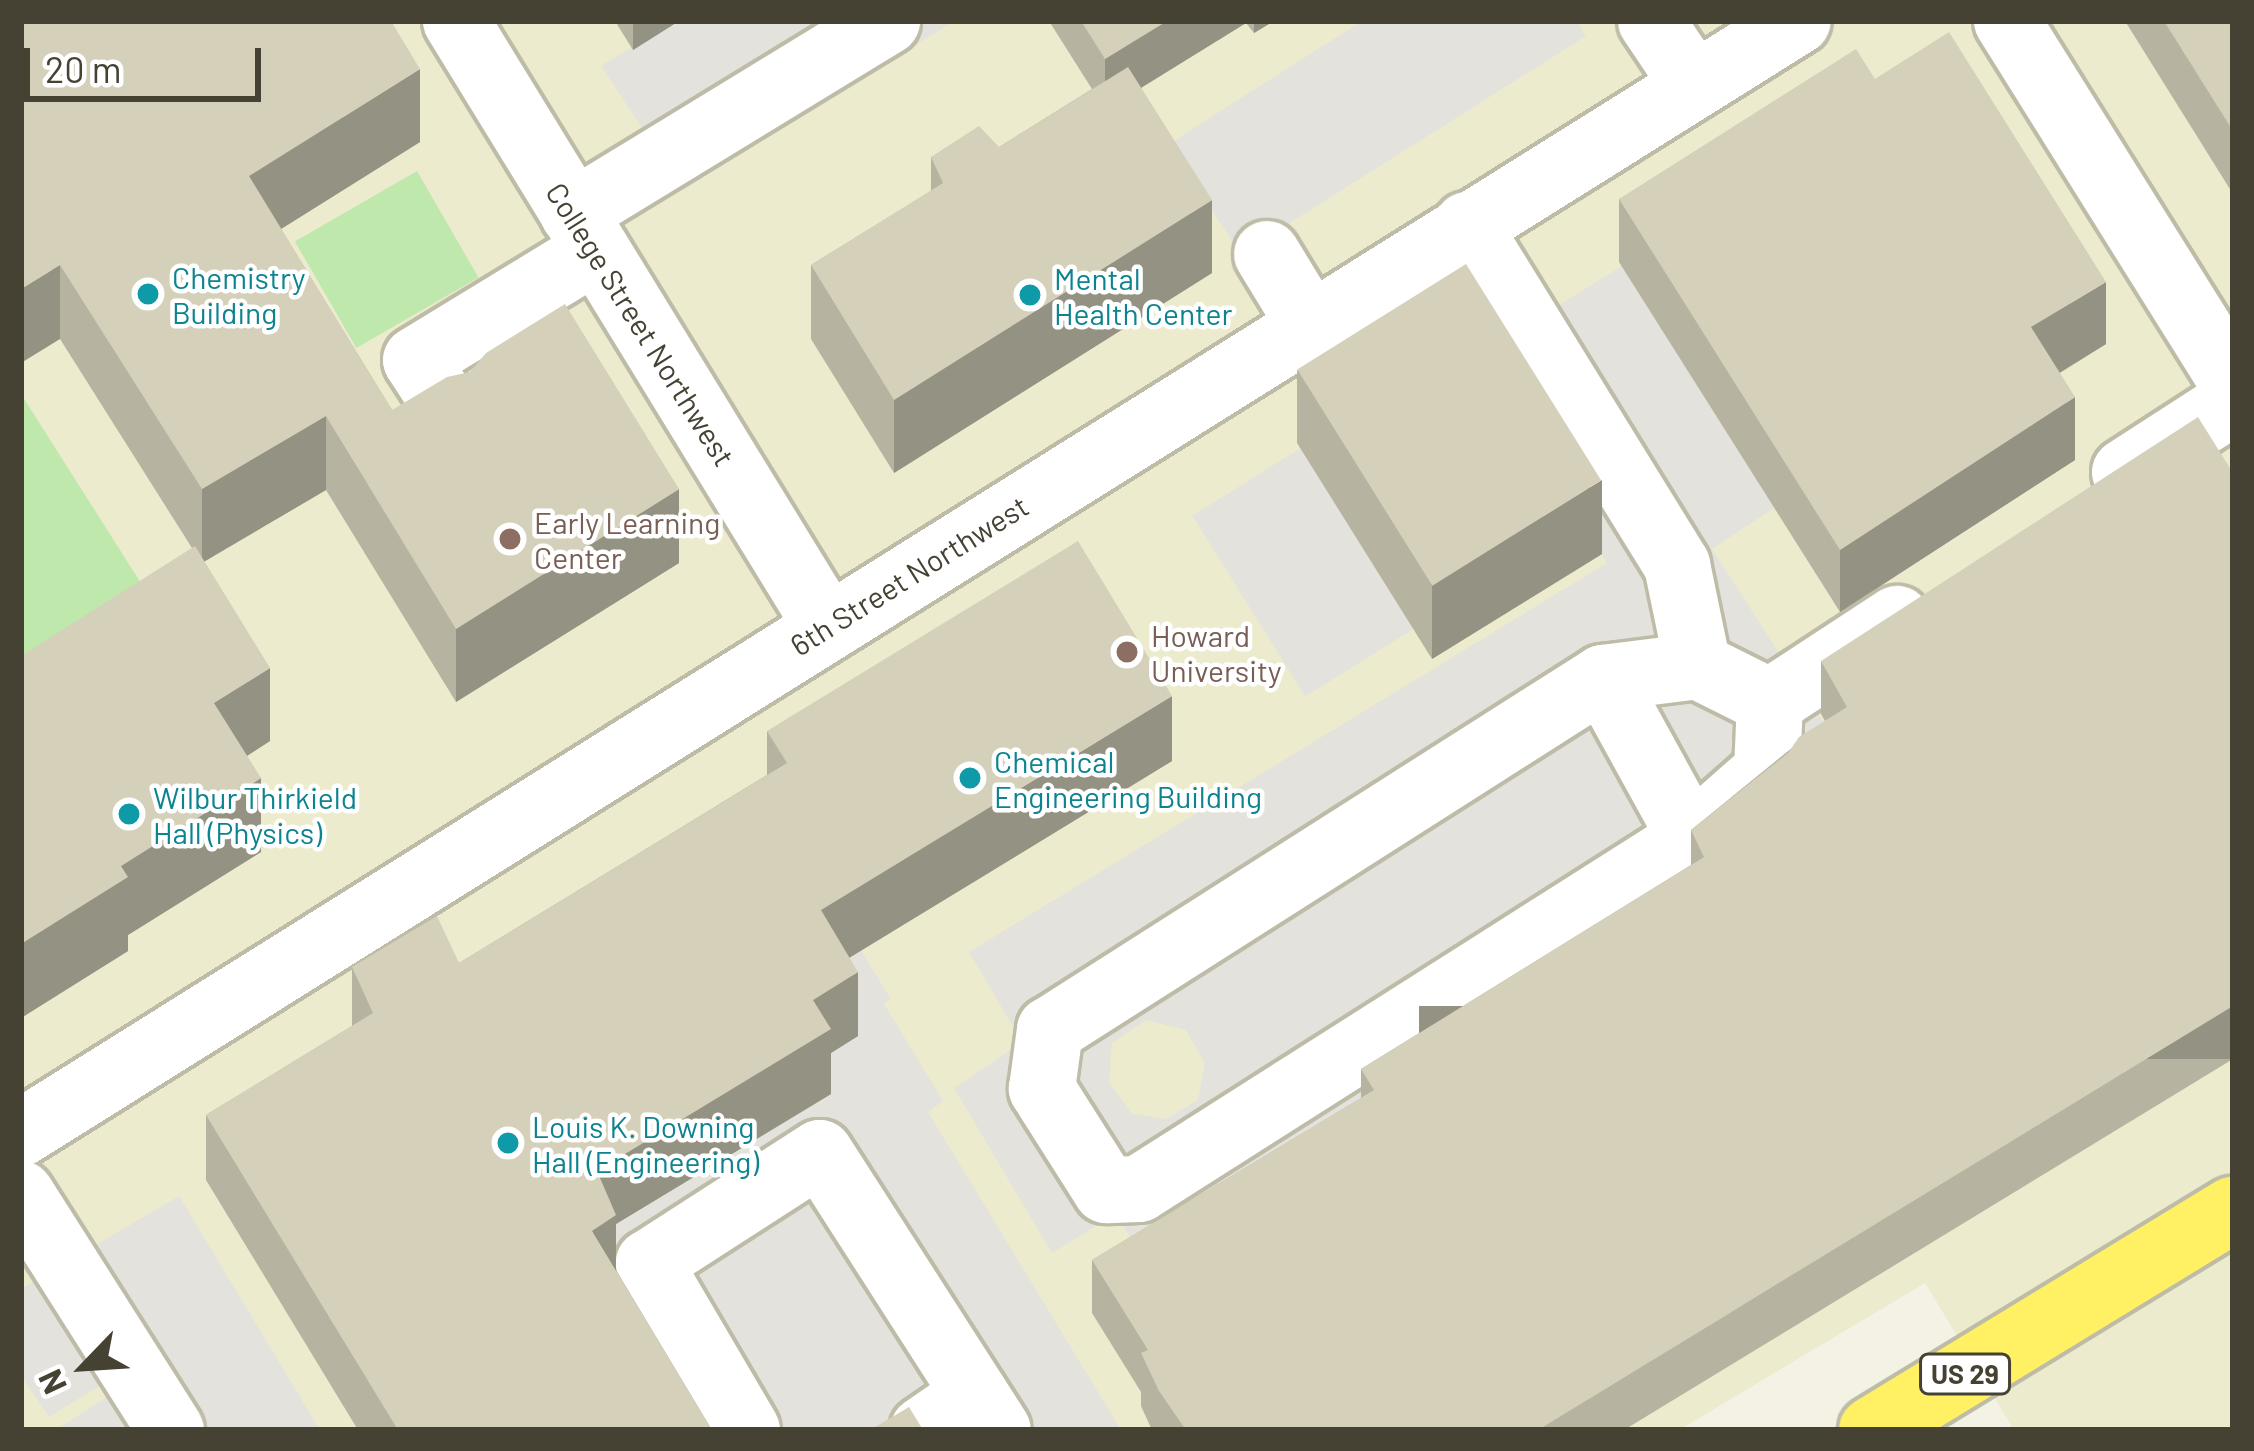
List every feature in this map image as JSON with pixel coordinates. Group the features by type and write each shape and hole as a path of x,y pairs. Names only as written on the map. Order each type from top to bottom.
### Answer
{"highway":[{"name":"US 29","path":"1872,1430 2233,1210"}],"street":[{"name":"College Street Northwest","path":"456,21 827,626"},
{"path":"1651,21 1694,86"},
{"name":"6th Street Northwest","path":"21,1133 1798,21"},
{"path":"2007,21 2233,382"},
{"path":"452,414 416,360 585,231 872,25"},
{"path":"1467,225 1677,566 1698,666"},
{"path":"1267,254 1309,323"},
{"path":"2068,508 2233,402"},
{"path":"1770,702 1949,586"},
{"path":"1698,666 1770,702 1767,771 1690,838 1139,1190 1106,1190 1042,1089 1050,1030 1603,677 1698,666"},
{"path":"1603,677 1690,838"},
{"path":"747,1430 649,1263 820,1153 966,1418"},
{"path":"21,1194 171,1430"}],"shaded area":[{"name":"Howard University","path":"21,21 2233,21 2233,1430 2014,1430 1925,1283 1679,1430 21,1430"},
{"path":"676,21 954,21 683,190 601,66"},
{"path":"1362,21 1577,21 1586,36 1277,231 1247,264 1169,144"},
{"path":"1622,266 1774,508 1712,549 1848,760 1702,892 1133,1241 1115,1214 1052,1253 954,1088 1022,1042 969,952 1607,563 1477,356","holes":["1146,1020 1186,1030 1205,1063 1198,1100 1166,1119 1132,1114 1109,1082 1112,1043"]},
{"path":"1301,448 1414,629 1305,696 1192,516"},
{"path":"845,924 890,998 884,1004 943,1101 928,1112 1121,1430 673,1430 592,1238 831,1094 813,1064"},
{"path":"179,1196 320,1430 141,1430 112,1378 49,1417 21,1376 21,1289"},
{"path":"108,1396 128,1430 56,1430"}],"green space":[{"path":"417,171 478,278 356,348 295,242"},
{"path":"21,394 158,610 21,692"}],"building":[{"path":"21,21 391,21 420,69 249,176 392,410 447,377 470,372 486,353 565,304 679,489 456,629 326,416 202,489 60,265 21,289"},
{"path":"1081,21 1167,21 1105,59"},
{"path":"2164,21 2233,21 2233,131"},
{"path":"1949,32 2106,282 2031,327 2075,397 1840,550 1619,199 1856,49 1875,79"},
{"path":"1128,67 1212,200 894,400 811,265 943,183 931,157 979,126 999,147"},
{"path":"1466,264 1601,480 1432,586 1297,369"},
{"path":"2198,417 2233,473 2233,1006 1538,1430 1186,1430 1159,1391 1141,1353 1148,1350 1092,1260 1374,1090 1361,1069 1704,857 1691,830 1788,753 1799,737 1847,707 1821,661"},
{"path":"1078,541 1172,696 821,910 858,972 813,1000 831,1029 597,1171 616,1215 592,1231 712,1430 398,1430 206,1115 373,1013 352,967 437,916 459,963 787,763 767,731"},
{"name":"Wilbur Thirkield Hall (Physics)","path":"195,546 270,668 214,703 261,778 121,866 128,877 21,944 21,656"},
{"path":"909,1407 923,1430 870,1430"}],"place":[{"name":"Chemistry Building","path":"148,294"},
{"name":"Mental Health Center","path":"1030,295"},
{"name":"Early Learning Center","path":"510,539"},
{"name":"Howard University","path":"1127,652"},
{"name":"Chemical Engineering Building","path":"970,778"},
{"name":"Wilbur Thirkield Hall (Physics)","path":"129,814"},
{"name":"Louis K. Downing Hall (Engineering)","path":"508,1143"}]}
